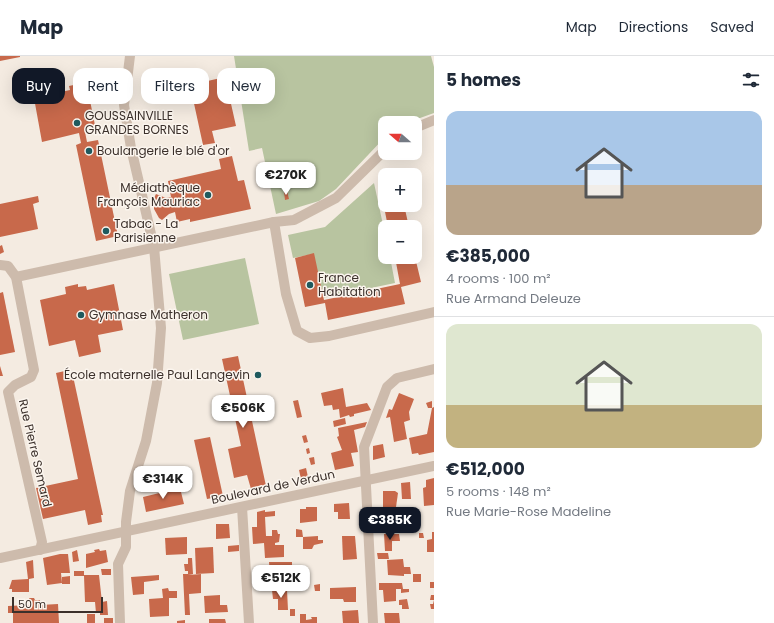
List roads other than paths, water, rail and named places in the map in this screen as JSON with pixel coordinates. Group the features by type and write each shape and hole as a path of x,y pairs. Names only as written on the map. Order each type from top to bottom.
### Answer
{"street":[{"path":"120,623 118,564 126,547 126,522 130,490 146,441 158,383 161,328 154,247 131,148 124,105 130,56"},
{"path":"422,125 434,120"},
{"path":"0,265 8,266 16,277 274,222 294,220 336,198 378,157"},
{"path":"274,222 286,294 297,331 310,338 329,336 434,312"},
{"name":"Rue Pierre Semard","path":"16,277 34,370 31,377 15,385 8,392 42,542 40,550"},
{"path":"373,623 364,447 387,387 397,378 434,369"},
{"name":"Boulevard de Verdun","path":"0,558 366,482 434,466"},
{"path":"242,507 249,623"}],"place":[{"name":"GOUSSAINVILLE GRANDES BORNES","path":"77,123"},
{"name":"Boulangerie le blé d'or","path":"89,151"},
{"name":"Médiathèque François Mauriac","path":"208,195"},
{"name":"Tabac - La Parisienne","path":"106,231"},
{"name":"France Habitation","path":"310,285"},
{"name":"Gymnase Matheron","path":"81,315"},
{"name":"École maternelle Paul Langevin","path":"258,375"}]}
